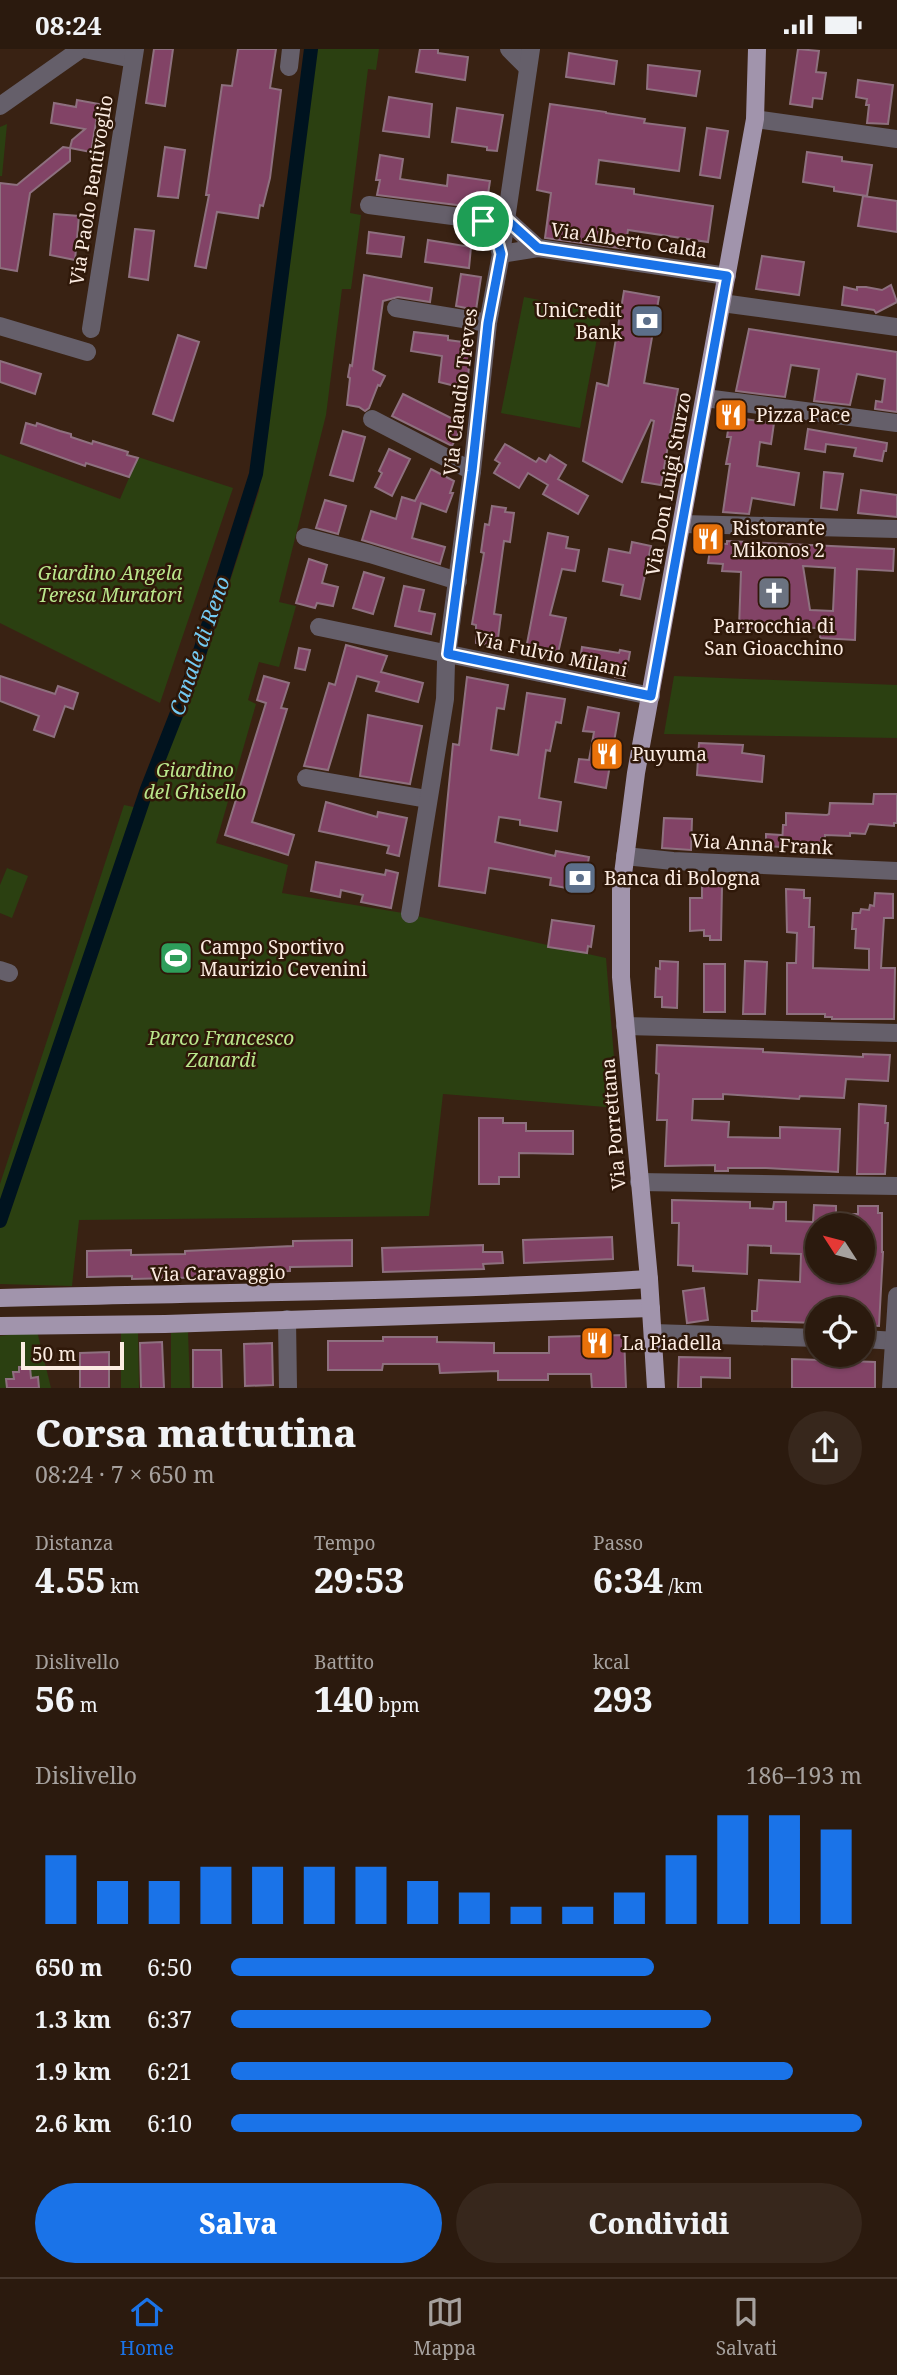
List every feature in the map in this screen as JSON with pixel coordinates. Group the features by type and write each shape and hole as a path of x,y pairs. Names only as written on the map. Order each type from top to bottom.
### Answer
{"main road":[{"name":"Via Don Luigi Sturzo","path":"625,856 636,773 755,119 757,49"},
{"name":"Via Porrettana","path":"625,856 620,928 625,1026 649,1279 656,1388"},
{"name":"Via Caravaggio","path":"0,1298 370,1290 649,1279"},
{"path":"369,1318 370,1290"},
{"path":"67,1325 68,1297"},
{"path":"0,1326 369,1318 650,1308"}],"street":[{"name":"Via Paolo Bentivoglio","path":"83,49 134,54 91,329"},
{"path":"0,106 83,49"},
{"path":"509,49 528,68"},
{"name":"Via Claudio Treves","path":"410,914 445,699 448,654 488,323 501,254 531,49"},
{"path":"755,119 897,139"},
{"path":"369,205 483,221 506,219"},
{"name":"Via Alberto Calda","path":"506,219 538,248 727,276"},
{"path":"483,221 497,239 501,254 538,248"},
{"path":"722,303 897,327"},
{"path":"396,308 488,323"},
{"path":"0,326 87,352"},
{"path":"705,398 897,423"},
{"path":"372,419 472,471"},
{"path":"682,524 897,529"},
{"path":"305,537 458,581"},
{"name":"Via Fulvio Milani","path":"319,627 651,696"},
{"path":"306,778 427,799"},
{"name":"Via Anna Frank","path":"625,856 673,861 897,871"},
{"path":"625,1026 897,1033"},
{"path":"639,1182 897,1186"},
{"path":"891,1388 897,1296"},
{"path":"287,1319 288,1388"},
{"path":"653,1333 805,1338"},
{"path":"875,1340 895,1341"}],"green space":[{"name":"Parco Francesco Zanardi","path":"317,49 379,49 376,70 368,69 350,213 361,215 351,289 342,289 326,415 279,602 296,606 279,667 259,662 248,700 256,704 216,843 288,865 282,893 403,913 606,958 618,1108 443,1094 429,1216 79,1220 72,1286 0,1284 0,1184 124,805 143,809 201,672 259,491"},
{"path":"7,124 2,176 0,176 0,127"},
{"path":"524,297 602,312 580,428 501,413"},
{"name":"Giardino Angela Teresa Muratori","path":"0,454 120,499 138,457 233,488 160,703 0,623"},
{"path":"674,676 897,685 897,738 664,734"},
{"path":"7,868 28,876 12,918 0,913 0,885"},
{"path":"37,1331 51,1388 0,1388 0,1336"},
{"path":"188,1332 190,1388 171,1388 171,1333"},
{"path":"121,1333 138,1333 139,1388 121,1388"}],"building":[{"path":"154,49 173,49 165,106 146,103"},
{"path":"238,49 276,49 270,88 281,90 270,178 258,218 217,212 206,268 195,266 209,195 206,195 222,85 232,86"},
{"path":"420,49 438,49 438,53 468,57 465,80 416,72"},
{"path":"798,49 819,51 816,72 826,73 822,99 813,98 812,107 790,104"},
{"path":"569,53 617,61 614,84 566,77"},
{"path":"648,65 700,71 696,96 647,89"},
{"path":"858,80 893,85 888,124 867,123 869,105 866,105 867,99 856,97"},
{"path":"389,97 432,104 429,137 383,131"},
{"path":"77,100 99,104 91,152 70,148 72,140 85,129 51,123 54,103 76,107"},
{"path":"550,104 645,119 644,123 685,128 679,171 599,160 596,184 634,189 634,194 713,206 708,242 628,230 625,249 545,238 551,193 537,190"},
{"path":"457,108 503,115 497,151 452,142"},
{"path":"707,128 728,131 720,178 700,175"},
{"path":"63,147 70,148 70,161 30,193 17,271 0,268 0,183 17,185"},
{"path":"165,147 185,150 178,198 158,196"},
{"path":"807,152 872,165 867,196 834,191 834,187 803,182"},
{"path":"380,155 403,159 400,179 447,186 448,175 490,181 486,207 377,195 380,180 376,180"},
{"path":"863,196 897,201 897,232 858,226"},
{"path":"54,214 79,216 75,260 50,255"},
{"path":"135,229 154,231 148,280 129,277"},
{"path":"369,232 404,237 401,257 367,253"},
{"path":"428,240 471,247 469,268 425,262"},
{"path":"762,256 804,262 799,295 756,289"},
{"path":"461,274 481,277 476,310 456,306"},
{"path":"364,275 432,288 430,302 398,297 383,301 373,370 385,376 365,411 347,405 348,377 350,365 352,366"},
{"path":"891,285 897,302 876,313 874,310 842,305 844,287 882,290"},
{"path":"624,291 659,297 644,383 678,389 661,485 642,482 654,421 651,420 622,482 583,461 597,383 608,386"},
{"path":"749,329 897,352 897,412 875,409 876,401 882,402 885,379 857,374 850,405 814,401 819,369 791,365 785,397 736,391"},
{"path":"414,332 448,336 448,340 471,343 467,389 439,382 442,356 411,351"},
{"path":"178,335 199,342 173,421 153,414"},
{"path":"0,361 41,374 35,394 0,382"},
{"path":"403,394 463,424 452,446 392,416"},
{"path":"730,417 774,423 771,444 760,442 757,466 799,473 794,505 752,498 749,514 723,512 730,464 726,464 731,437 727,437"},
{"path":"26,423 36,426 37,423 92,444 93,441 128,452 127,455 138,458 129,477 86,463 85,466 21,443"},
{"path":"808,429 887,443 886,451 882,461 854,456 856,448 826,444 825,452 805,449"},
{"path":"343,431 365,437 353,481 330,475"},
{"path":"505,444 536,462 539,458 546,462 550,455 566,465 558,479 588,496 578,514 543,494 548,485 528,473 519,488 494,473 500,463 495,460"},
{"path":"389,449 410,459 392,496 375,487"},
{"path":"431,469 454,481 450,493 453,493 446,512 421,503 412,538 445,547 440,564 362,540 371,511 396,519 402,497 415,501"},
{"path":"824,472 843,474 837,510 821,508"},
{"path":"861,490 897,495 897,517 858,513"},
{"path":"325,500 346,506 338,534 316,528"},
{"path":"492,506 506,508 505,512 514,513 510,542 504,541 494,614 501,615 497,646 476,643 476,625 472,624 484,553 481,552 485,524 489,525"},
{"path":"548,533 568,537 566,548 579,550 575,571 562,569 550,615 566,618 556,662 542,659 543,653 526,649"},
{"path":"727,541 894,549 893,571 857,569 855,640 820,638 821,629 816,628 758,625 757,629 739,628 741,572 722,571 723,564 708,563 711,543 727,544","holes":["803,566 835,568 833,611 810,610"]},
{"path":"632,542 651,546 640,599 621,595 623,585 603,581 609,549 630,553"},
{"path":"309,559 327,565 322,583 338,587 333,606 317,603 315,608 296,603"},
{"path":"364,572 384,578 373,614 353,608"},
{"path":"404,586 424,590 419,611 435,614 431,634 395,626"},
{"path":"346,645 387,656 381,672 423,683 418,702 376,691 379,682 357,676 328,770 304,766 329,683 335,685"},
{"path":"582,647 619,653 620,650 630,652 625,679 579,668"},
{"path":"299,648 310,650 305,670 295,668"},
{"path":"0,676 55,694 58,686 78,693 73,709 65,706 54,737 34,730 39,716 0,701"},
{"path":"264,676 289,683 281,708 287,709 252,822 294,835 288,855 225,835 266,703 257,700"},
{"path":"467,677 508,685 504,709 497,708 491,750 518,755 527,693 565,699 561,723 556,722 550,751 546,750 539,798 561,802 557,831 520,825 520,820 499,817 495,842 555,856 556,851 589,857 583,891 550,885 551,878 489,868 485,893 439,886 453,744 459,745"},
{"path":"588,707 619,713 606,788 575,782 579,759 589,760 594,732 583,731"},
{"path":"368,715 422,726 410,784 360,776"},
{"path":"699,743 743,745 742,753 764,756 762,782 697,775"},
{"path":"874,794 897,794 897,823 894,823 894,826 869,824 865,834 825,835 825,838 821,838 821,843 806,843 806,846 782,845 786,813 827,815 830,803 873,804"},
{"path":"326,802 377,817 378,812 407,818 399,856 387,853 389,846 319,831"},
{"path":"664,818 692,819 691,850 662,848"},
{"path":"766,834 781,835 781,847 766,846"},
{"path":"316,862 385,875 386,870 398,873 391,908 361,902 363,895 341,890 340,897 311,891"},
{"path":"702,886 722,886 721,940 710,940 710,936 704,936 704,930 690,931 690,898 702,898"},
{"path":"786,889 804,890 804,898 810,898 809,927 814,927 813,968 869,970 869,949 855,948 853,913 860,913 861,909 869,910 870,905 874,906 875,893 893,894 893,918 884,918 881,968 895,968 894,1019 832,1019 825,1017 825,1014 787,1014 787,963 796,963 797,933 787,932"},
{"path":"552,920 594,926 591,947 588,946 587,953 548,947"},
{"path":"660,961 678,962 677,1008 662,1007 662,997 655,997 656,968 660,969"},
{"path":"745,961 767,962 765,1014 743,1014"},
{"path":"704,964 725,964 725,1012 704,1012"},
{"path":"657,1045 763,1049 763,1052 863,1057 863,1054 890,1055 888,1081 846,1079 844,1098 800,1096 799,1099 723,1094 723,1099 693,1099 692,1120 729,1122 728,1137 780,1138 780,1127 840,1129 838,1172 766,1168 728,1168 728,1171 715,1171 715,1165 665,1166 667,1120 657,1120"},
{"path":"859,1104 886,1106 885,1123 888,1123 885,1174 857,1174"},
{"path":"479,1118 503,1118 503,1123 526,1123 526,1131 573,1131 573,1154 519,1153 519,1177 499,1177 499,1184 479,1184"},
{"path":"672,1200 750,1202 750,1208 773,1209 774,1202 786,1202 786,1221 805,1222 805,1283 875,1283 875,1213 858,1213 858,1206 878,1206 878,1213 882,1213 883,1252 879,1326 875,1326 875,1297 805,1297 805,1323 752,1321 752,1311 757,1311 759,1280 800,1282 801,1254 771,1253 771,1246 748,1245 747,1274 693,1271 693,1266 678,1265 679,1223 672,1223"},
{"path":"814,1205 836,1206 836,1213 814,1213"},
{"path":"612,1237 613,1259 524,1263 523,1240"},
{"path":"352,1240 352,1266 290,1267 290,1271 218,1272 218,1277 87,1277 87,1251 131,1250 131,1255 185,1254 185,1251 293,1246 293,1241"},
{"path":"483,1245 483,1252 502,1252 503,1263 483,1264 484,1269 383,1272 382,1248"},
{"path":"704,1288 708,1320 687,1323 683,1291"},
{"path":"624,1335 626,1388 592,1388 591,1374 548,1374 548,1380 498,1380 498,1371 440,1373 439,1364 383,1364 382,1370 328,1370 328,1341 437,1337 437,1342 494,1343 494,1353 549,1353 549,1337"},
{"path":"162,1342 164,1388 141,1388 140,1343"},
{"path":"272,1343 273,1385 245,1386 244,1344"},
{"path":"193,1350 221,1350 222,1388 193,1388"},
{"path":"109,1352 109,1388 80,1388 80,1353"},
{"path":"679,1357 730,1358 730,1378 701,1377 701,1388 678,1388"},
{"path":"792,1359 805,1359 805,1367 875,1367 875,1388 792,1388"},
{"path":"19,1367 30,1367 31,1378 38,1377 39,1388 7,1388 6,1379 14,1379 13,1372 19,1372"}],"waterway":[{"name":"Canale di Reno","path":"0,1221 147,789 195,667 256,474 311,49"}],"place":[{"name":"UniCredit Bank","path":"647,321"},
{"name":"Pizza Pace","path":"731,415"},
{"name":"Ristorante Mikonos 2","path":"708,539"},
{"name":"Parrocchia di San Gioacchino","path":"774,593"},
{"name":"Puyuma","path":"607,754"},
{"name":"Banca di Bologna","path":"580,878"},
{"name":"Campo Sportivo Maurizio Cevenini","path":"176,958"},
{"name":"La Piadella","path":"597,1343"}],"route":[{"path":"506,219 538,248 727,276 651,696 448,654 488,323 501,254 497,239 483,221 506,219"}],"park label":[{"name":"Giardino del Ghisello","path":"195,781"}]}
